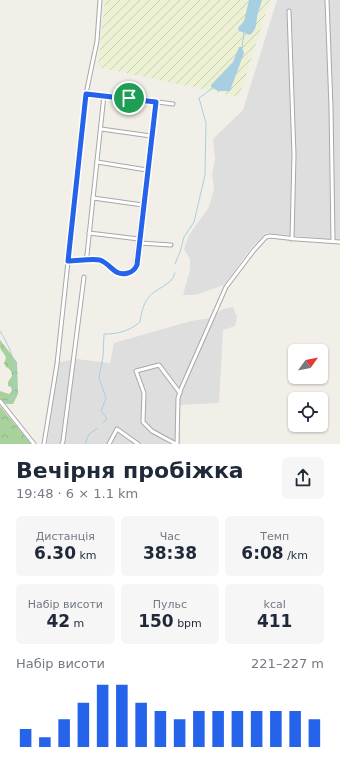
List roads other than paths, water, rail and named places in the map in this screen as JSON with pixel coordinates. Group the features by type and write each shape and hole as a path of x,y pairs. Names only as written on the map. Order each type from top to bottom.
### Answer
{"street":[{"path":"44,444 57,364 86,94 97,41 100,0"},
{"path":"327,0 331,107 333,241"},
{"path":"289,11 294,155 292,239"},
{"path":"86,94 173,104"},
{"path":"85,260 87,255 104,95"},
{"path":"68,261 90,259 101,260 119,274 132,272 137,265 156,102"},
{"path":"101,129 152,136"},
{"path":"97,162 148,170"},
{"path":"93,198 143,205"},
{"path":"89,233 171,245"},
{"path":"180,393 159,365 136,371 144,393 143,422 152,431 177,444 178,398 180,393 226,287 254,250 266,237 270,236 340,242"},
{"path":"62,444 64,441 84,277"},
{"path":"1,403 34,444"},
{"path":"109,444 117,430 138,444"}],"water":[{"path":"249,0 262,0 257,16 256,27 250,35 239,31 238,28 244,21"},
{"path":"239,47 242,47 244,53 230,91 218,91 211,87 211,85 233,62"}],"waterway":[{"path":"242,48 244,33"},
{"path":"175,264 184,237 194,222 205,175 206,123 199,98 214,87"},
{"path":"103,423 107,419 101,411 106,398 99,378 103,357 104,334 124,331 132,328 140,322 142,310 148,298 155,291 167,284 173,278 175,273"},
{"path":"0,331 12,355 15,370 13,398 3,403"},
{"path":"85,444 89,434 98,428"}]}
